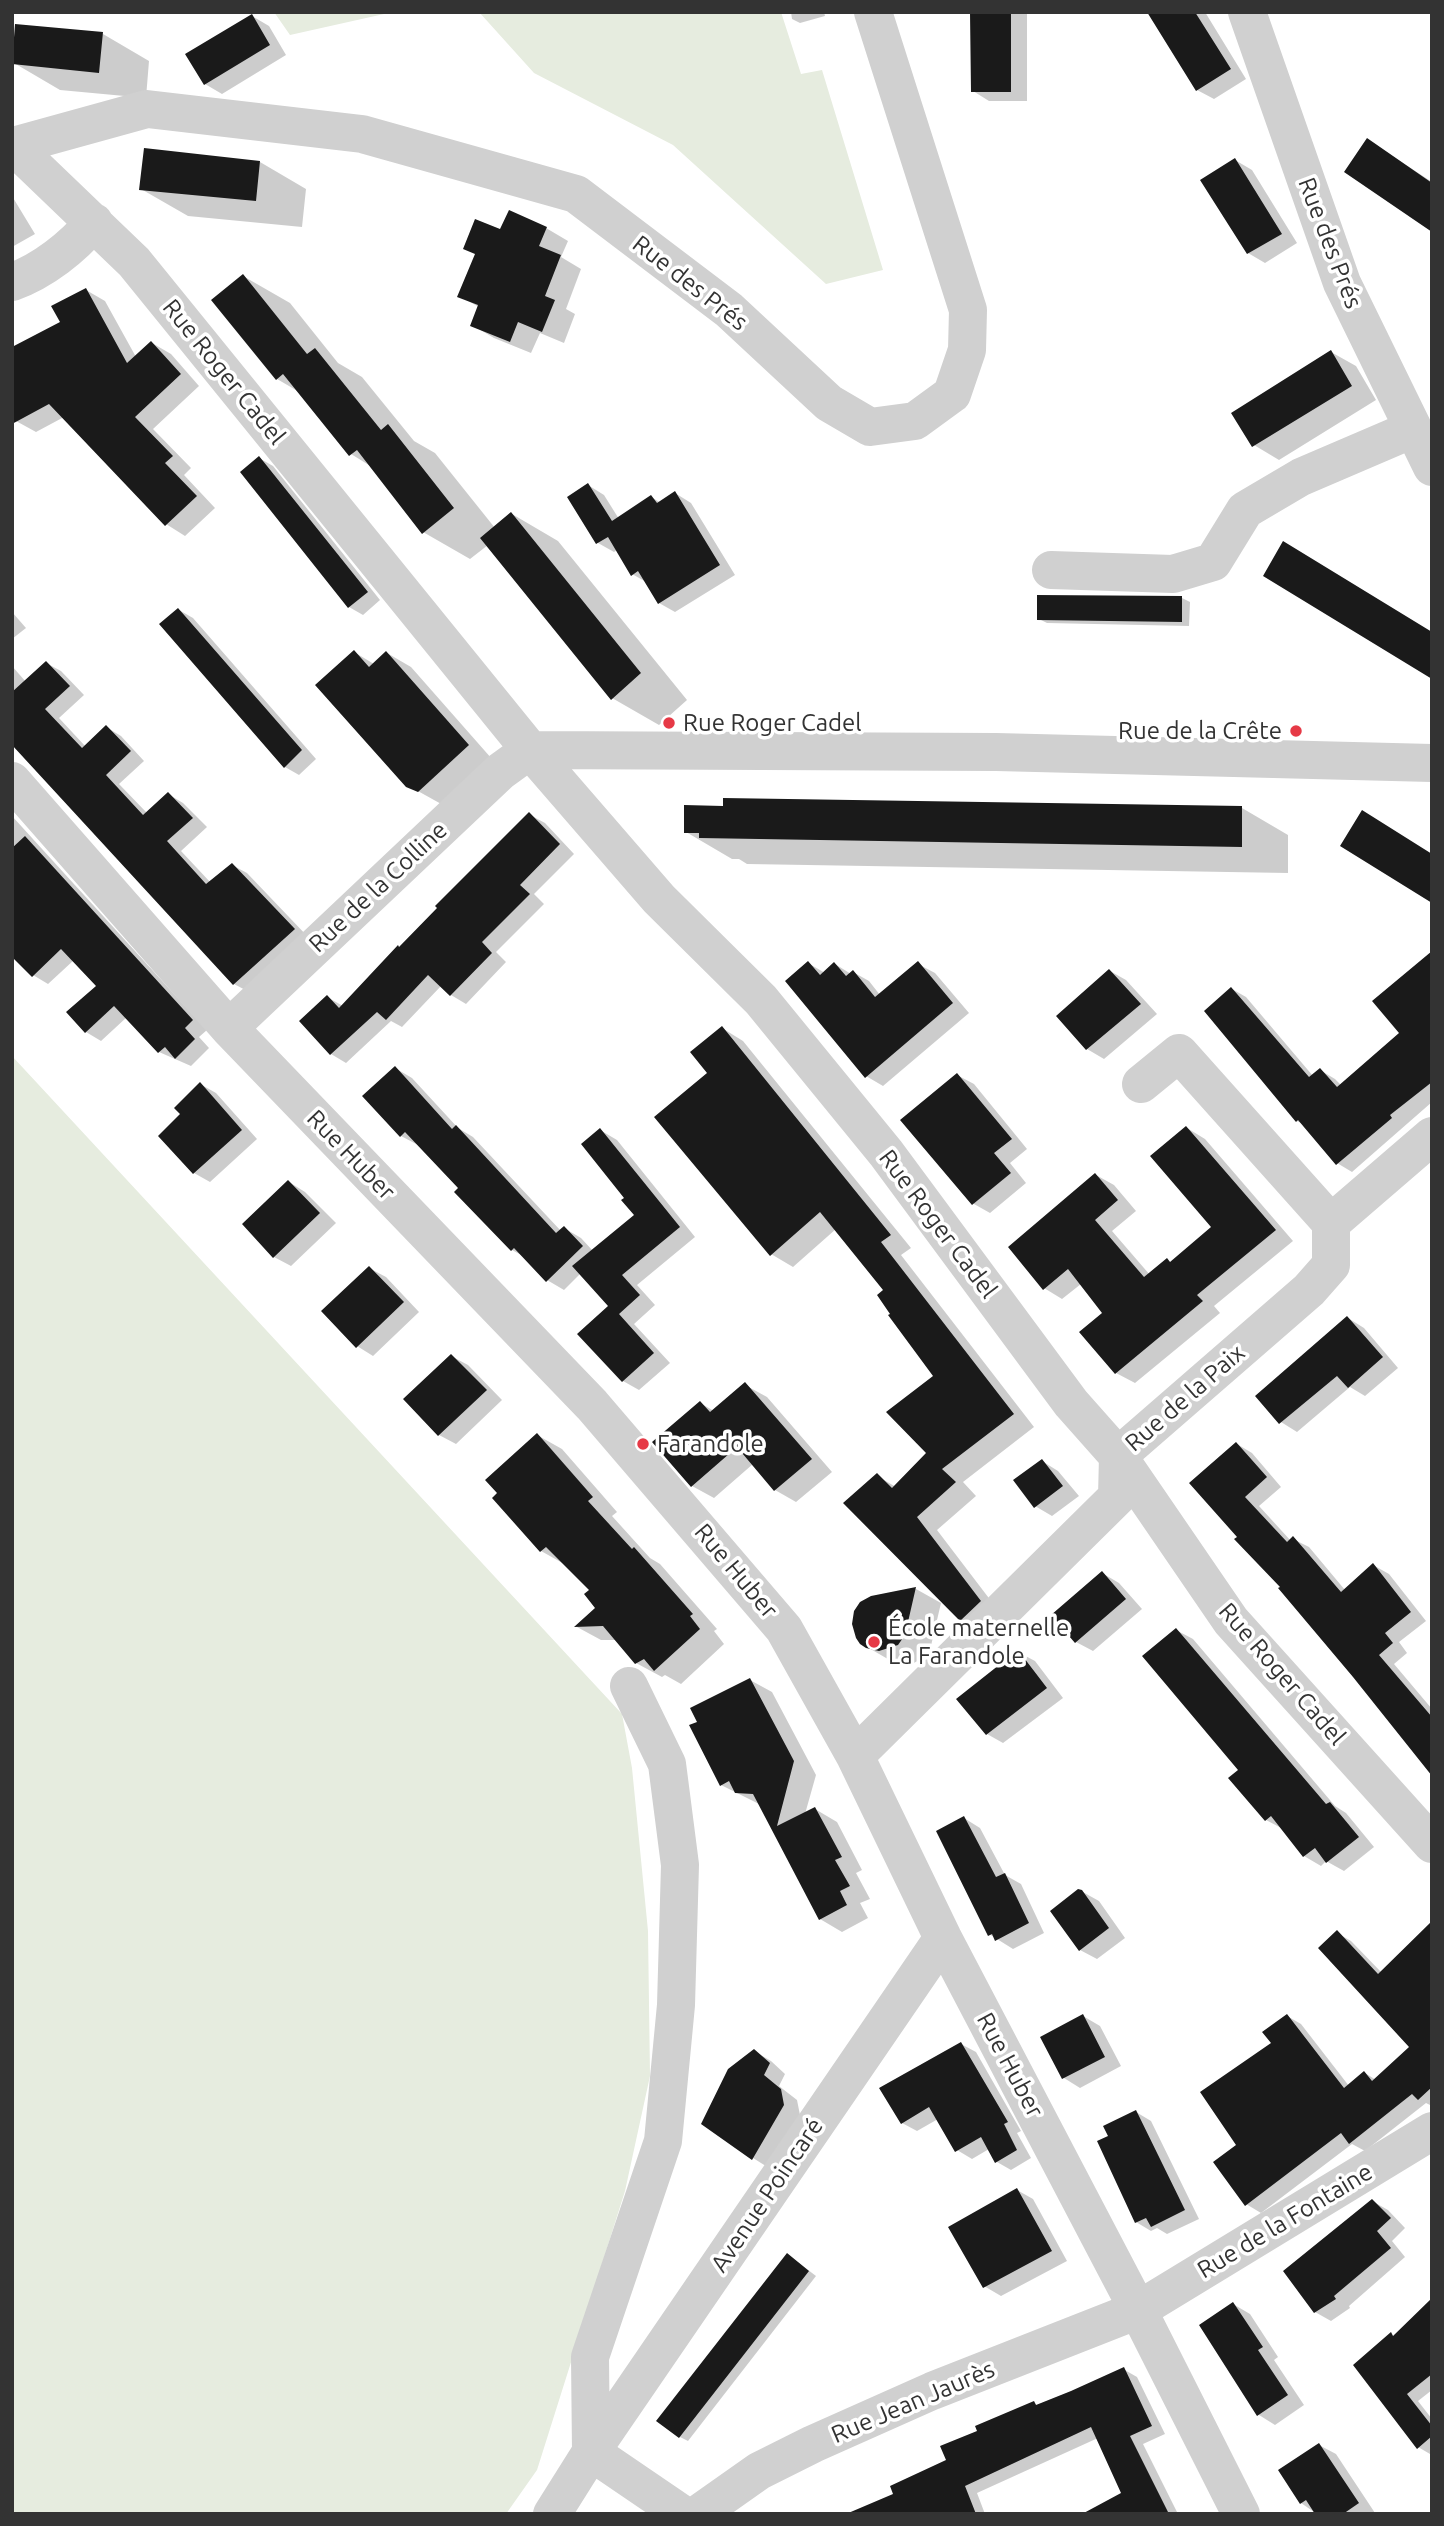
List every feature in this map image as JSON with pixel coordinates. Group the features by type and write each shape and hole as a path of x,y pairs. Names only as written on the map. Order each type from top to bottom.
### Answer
{"street":[{"name":"Rue des Prés","path":"13,146 147,109 362,134 576,194 729,310 829,403 870,427 915,421 952,394 967,350 968,310 873,12"},
{"name":"Rue des Prés","path":"1247,12 1342,283 1432,467"},
{"name":"Rue Roger Cadel","path":"13,146 134,262 530,750 659,899 761,1000 886,1153 1072,1403 1118,1455 1231,1621 1432,1844"},
{"path":"12,282 33,274 85,233 94,222"},
{"path":"1051,570 1173,574 1213,562 1245,510 1301,477 1413,429"},
{"path":"530,750 996,752 1432,763"},
{"name":"Rue de la Colline","path":"229,1028 501,771 530,750"},
{"name":"Rue Huber","path":"12,781 229,1028 592,1405 785,1629 855,1756 943,1938 1138,2310 1241,2514"},
{"path":"1141,1084 1179,1053 1331,1223 1432,1136"},
{"name":"Rue de la Paix","path":"855,1756 1117,1497 1118,1455 1309,1290 1331,1265 1331,1223"},
{"path":"629,1686 667,1764 680,1865 676,2005 663,2141 590,2357 591,2452 682,2514"},
{"name":"Avenue Poincaré","path":"552,2514 591,2452 943,1938"},
{"name":"Rue de la Fontaine","path":"1138,2310 1432,2131"},
{"name":"Rue Jean Jaurès","path":"698,2514 759,2470 813,2444 932,2391 1138,2310"}],"shaded area":[{"path":"274,12 393,12 290,35"},
{"path":"479,12 781,12 801,74 822,70 883,270 826,284 673,145 534,73"},
{"path":"12,1056 622,1714 632,1768 648,1931 650,2076 625,2191 537,2470 506,2514 12,2514"}],"building":[{"path":"970,12 1011,12 1011,92 971,92"},
{"path":"1147,12 1195,12 1231,69 1196,91"},
{"path":"252,14 270,45 204,85 185,54"},
{"path":"15,24 103,32 99,73 12,64"},
{"path":"1367,138 1432,183 1432,232 1344,172"},
{"path":"144,148 260,161 256,201 139,190"},
{"path":"1235,158 1282,234 1247,254 1200,180"},
{"path":"509,210 547,227 539,246 561,255 545,296 555,300 542,332 518,322 510,342 470,326 478,305 457,297 475,254 463,249 475,219 500,229"},
{"path":"243,274 307,354 315,348 381,430 388,424 454,508 422,534 357,450 349,456 283,374 276,380 211,300"},
{"path":"86,288 127,363 151,341 181,374 135,417 173,456 165,463 197,496 165,526 49,404 12,424 12,347 60,322 51,306"},
{"path":"1331,350 1352,386 1252,447 1231,413"},
{"path":"259,456 368,592 348,608 240,472"},
{"path":"588,483 612,521 651,495 657,503 675,491 720,565 658,604 638,571 631,576 608,537 596,544 567,497"},
{"path":"511,512 641,673 611,700 480,538"},
{"path":"1283,541 1432,632 1432,679 1263,576"},
{"path":"1037,595 1182,596 1182,622 1037,620"},
{"path":"178,608 302,750 284,768 159,624"},
{"path":"354,650 369,667 386,651 469,745 418,792 406,787 315,685"},
{"path":"46,661 70,686 45,709 82,748 106,725 131,751 106,775 143,815 168,792 193,818 167,841 206,884 232,863 295,929 233,985 12,745 12,692"},
{"path":"723,798 1242,806 1242,847 699,838 699,833 684,833 684,805 723,806"},
{"path":"1362,810 1432,854 1432,903 1340,846"},
{"path":"529,812 560,844 520,885 530,894 482,942 492,953 450,996 428,975 386,1020 377,1012 330,1055 299,1021 327,995 339,1008"},
{"path":"25,836 193,1020 185,1028 195,1039 175,1059 165,1047 158,1053 114,1006 85,1033 66,1012 96,986 61,949 32,977 12,957 12,848"},
{"path":"1432,951 1432,1082 1390,1115 1392,1118 1336,1165 1298,1120 1296,1122 1204,1011 1231,987 1309,1077 1320,1068 1337,1087 1399,1033 1372,1001"},
{"path":"808,961 820,975 834,962 846,976 853,970 875,997 918,961 953,1003 865,1078 785,981"},
{"path":"1109,969 1141,1004 1086,1050 1056,1016"},
{"path":"722,1026 891,1235 881,1242 1014,1414 942,1469 956,1482 917,1517 981,1601 960,1621 843,1503 877,1473 892,1488 926,1453 886,1412 933,1376 888,1315 890,1314 877,1295 883,1290 820,1212 770,1256 654,1117 707,1073 690,1052"},
{"path":"395,1066 452,1129 456,1125 556,1233 564,1226 583,1246 546,1282 514,1248 511,1251 454,1192 458,1188 405,1132 400,1137 362,1096"},
{"path":"957,1073 1012,1139 994,1153 1011,1173 972,1205 900,1120"},
{"path":"200,1082 242,1130 193,1174 158,1136 180,1114 174,1108"},
{"path":"1186,1126 1276,1230 1197,1295 1203,1301 1115,1374 1079,1332 1102,1313 1068,1269 1043,1290 1008,1247 1095,1173 1118,1200 1095,1220 1144,1277 1167,1258 1170,1262 1211,1227 1150,1156"},
{"path":"600,1128 680,1227 622,1275 640,1295 619,1314 654,1353 622,1382 577,1334 608,1306 572,1266 634,1215 621,1200 624,1198 581,1144"},
{"path":"288,1180 320,1213 273,1258 242,1224"},
{"path":"369,1266 404,1302 356,1348 321,1311"},
{"path":"1347,1316 1383,1357 1348,1388 1337,1376 1279,1424 1255,1396"},
{"path":"451,1354 487,1390 438,1436 403,1399"},
{"path":"745,1382 812,1459 774,1491 737,1447 691,1487 652,1442 700,1401 710,1412"},
{"path":"537,1433 593,1497 588,1501 632,1549 634,1547 693,1614 690,1616 700,1629 654,1671 644,1659 635,1664 603,1626 574,1627 595,1608 584,1594 589,1590 546,1547 540,1552 492,1498 497,1493 485,1480"},
{"path":"1236,1442 1267,1477 1245,1497 1287,1542 1293,1536 1341,1592 1373,1563 1411,1612 1385,1633 1393,1643 1379,1655 1432,1717 1432,1776 1278,1588 1280,1587 1234,1539 1237,1537 1189,1483"},
{"path":"1042,1459 1063,1486 1034,1508 1013,1480"},
{"path":"1102,1571 1126,1599 1075,1643 1051,1615"},
{"path":"916,1587 905,1635 898,1645 879,1651 860,1644 852,1624 854,1611 860,1602 871,1596"},
{"path":"1176,1628 1326,1804 1330,1802 1359,1837 1326,1863 1315,1848 1303,1857 1271,1816 1265,1821 1228,1778 1238,1770 1142,1656"},
{"path":"1018,1650 1047,1688 986,1735 956,1699"},
{"path":"750,1678 794,1761 777,1826 815,1807 842,1857 835,1860 850,1886 840,1891 847,1905 819,1920 753,1794 735,1793 729,1781 720,1786 689,1725 697,1722 690,1708"},
{"path":"964,1816 996,1877 1005,1873 1029,1923 995,1941 992,1934 988,1936 936,1831"},
{"path":"1078,1889 1082,1890 1109,1928 1079,1951 1050,1911"},
{"path":"1432,1921 1432,2087 1418,2100 1412,2094 1349,2144 1341,2133 1245,2206 1213,2162 1236,2145 1200,2092 1271,2043 1262,2032 1287,2014 1344,2088 1364,2071 1372,2081 1409,2047 1318,1948 1337,1930 1378,1974"},
{"path":"1083,2014 1105,2057 1062,2079 1040,2037"},
{"path":"961,2042 1008,2122 1004,2124 1017,2150 995,2163 981,2137 955,2152 929,2107 901,2124 879,2088"},
{"path":"754,2049 770,2063 764,2075 781,2089 784,2105 752,2160 701,2124 728,2069"},
{"path":"1136,2110 1185,2210 1151,2227 1146,2218 1135,2223 1097,2141 1108,2136 1103,2126"},
{"path":"1017,2188 1052,2251 983,2288 948,2227"},
{"path":"1372,2199 1391,2218 1377,2231 1391,2248 1334,2296 1336,2299 1314,2313 1283,2271"},
{"path":"787,2253 809,2271 679,2438 656,2421"},
{"path":"1432,2298 1432,2374 1407,2394 1432,2426 1432,2436 1417,2449 1353,2365 1391,2332 1393,2336"},
{"path":"1233,2302 1263,2347 1258,2350 1288,2395 1257,2416 1199,2325"},
{"path":"1124,2367 1152,2426 1130,2436 1169,2514 1082,2514 1121,2493 1091,2427 965,2486 976,2514 846,2514 893,2494 890,2486 946,2460 940,2446 977,2431 975,2426 1034,2401 1036,2405"},
{"path":"1319,2443 1359,2503 1343,2514 1315,2514 1306,2500 1300,2504 1278,2470"}],"place":[{"name":"Rue Roger Cadel","path":"669,723"},
{"name":"Rue de la Crête","path":"1296,731"},
{"name":"Farandole","path":"643,1444"},
{"name":"École maternelle La Farandole","path":"874,1642"}]}
